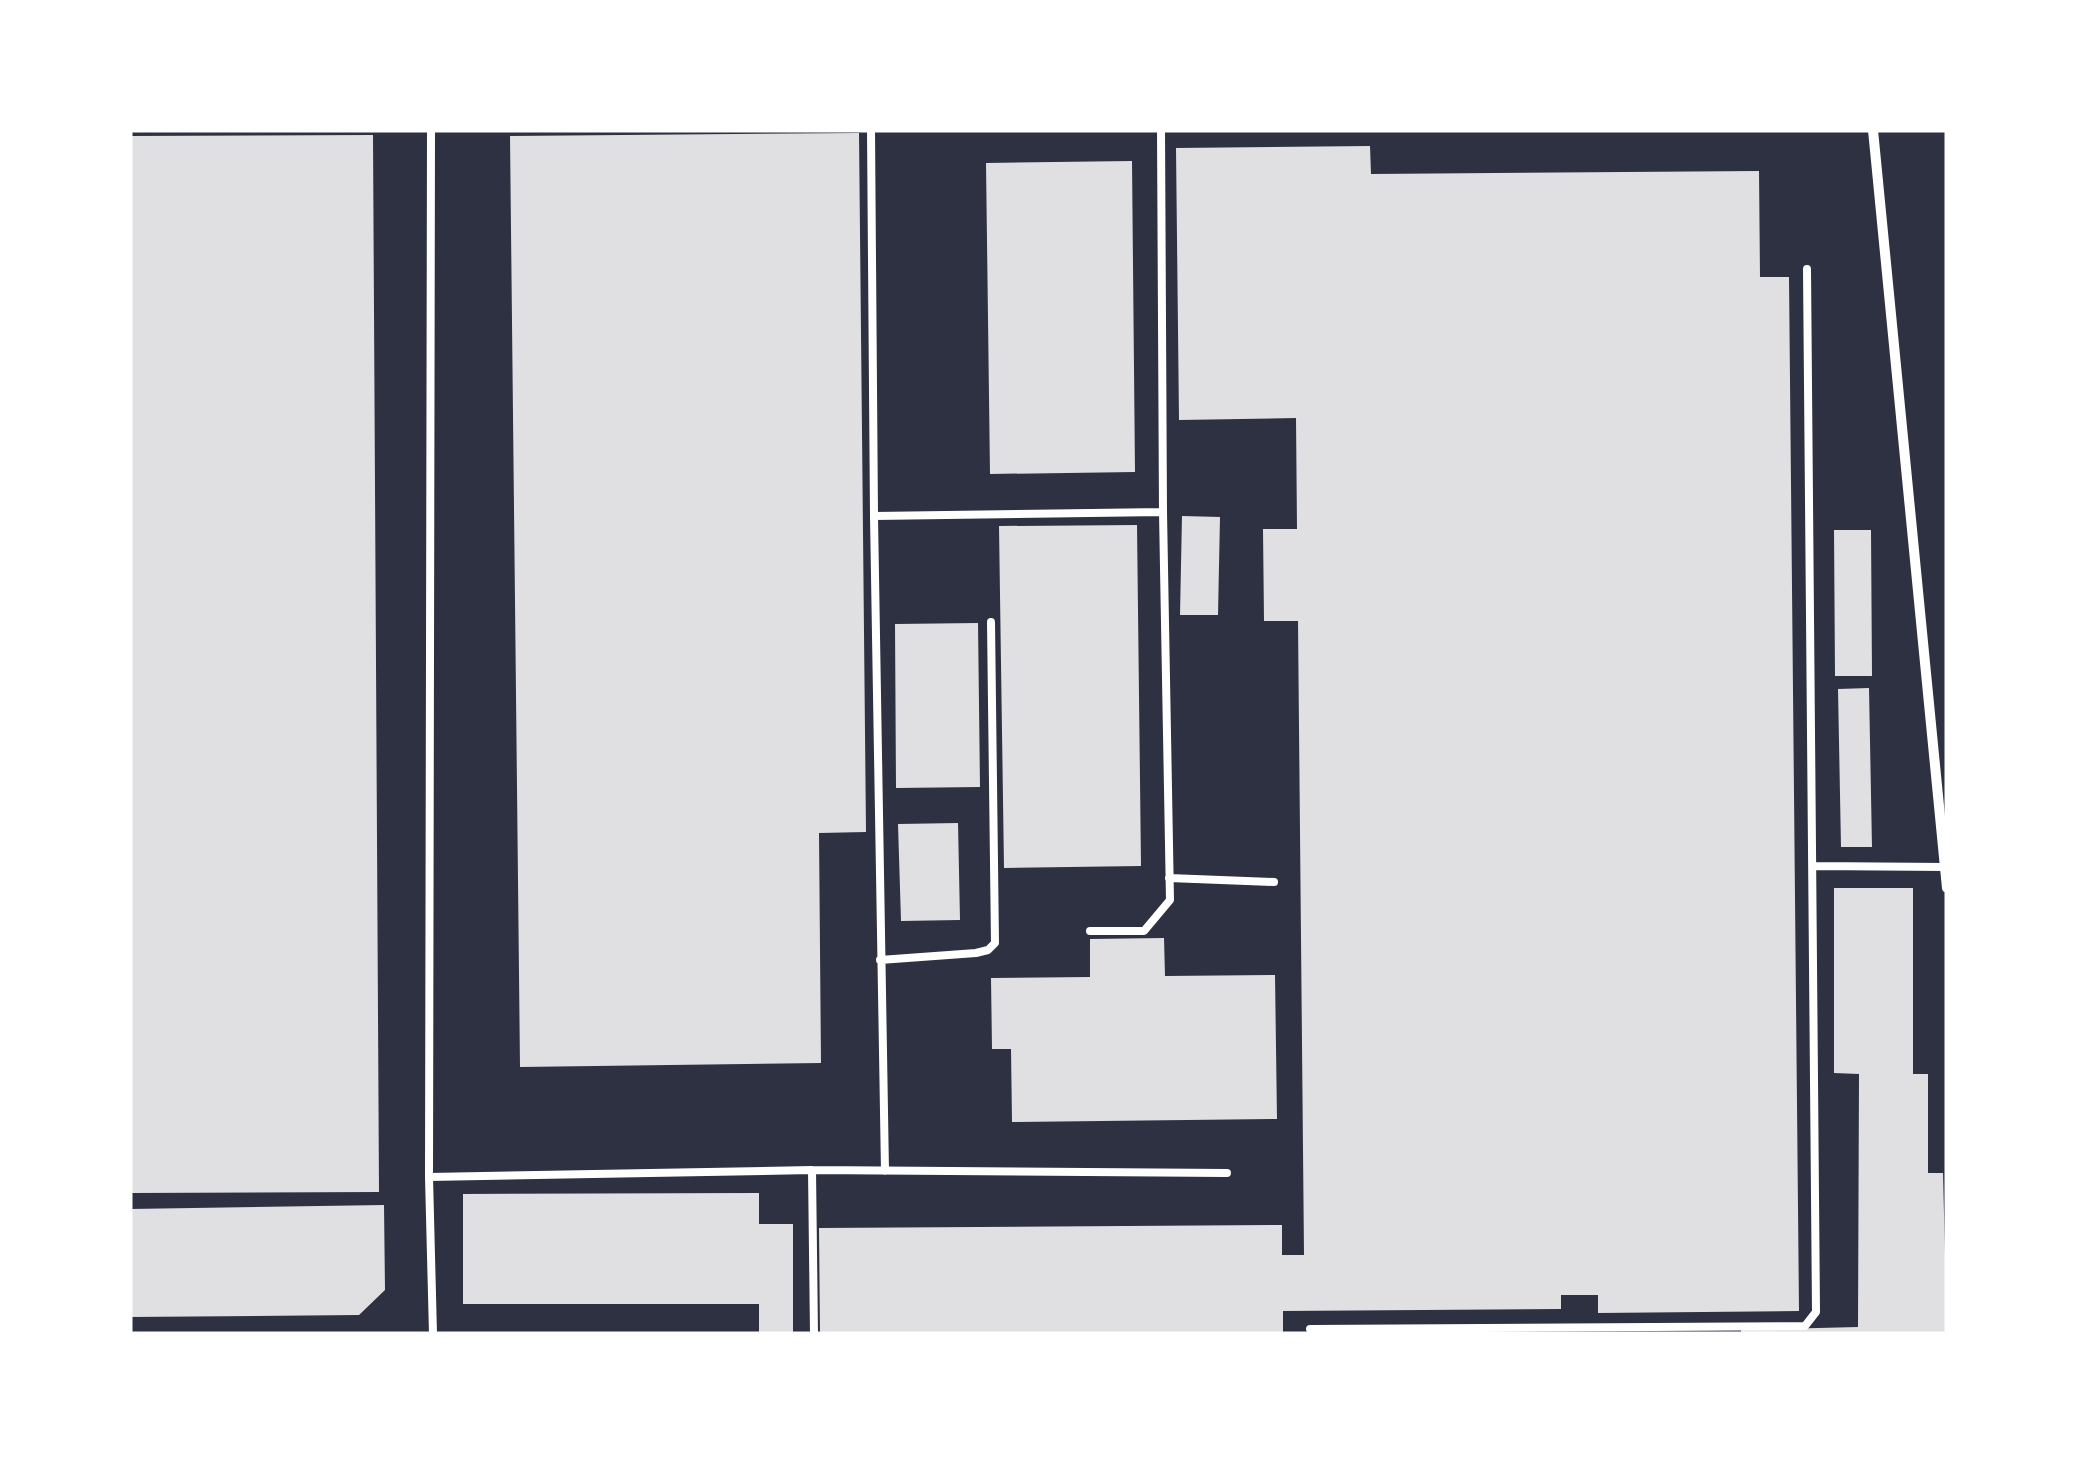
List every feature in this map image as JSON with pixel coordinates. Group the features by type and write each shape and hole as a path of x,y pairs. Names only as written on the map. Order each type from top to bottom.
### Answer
{"street":[{"path":"1873,130 1947,888"}],"lane":[{"path":"432,130 428,1176 433,1334"},
{"path":"871,130 885,1171"},
{"path":"1090,931 1144,931 1170,900 1160,130"},
{"path":"1310,1329 1806,1326 1816,1312 1807,269"},
{"path":"874,516 1163,512"},
{"path":"880,960 976,953 995,943 991,622"},
{"path":"1812,866 1946,867"},
{"path":"1169,878 1274,882"},
{"path":"428,1176 812,1170 1227,1173"},
{"path":"812,1170 814,1334"}],"building":[{"path":"859,133 866,832 819,833 821,1063 520,1067 510,136"},
{"path":"373,135 379,1192 130,1193 130,136"},
{"path":"1370,146 1371,174 1759,171 1760,277 1789,277 1799,1311 1598,1313 1598,1295 1561,1295 1561,1309 1283,1311 1283,1334 820,1334 819,1228 1282,1225 1282,1255 1304,1255 1298,621 1264,621 1263,529 1297,529 1296,418 1179,420 1176,148"},
{"path":"1132,161 1135,472 990,474 986,163"},
{"path":"1182,516 1220,517 1218,615 1180,615"},
{"path":"1137,525 1141,866 1004,868 999,526"},
{"path":"1834,530 1871,530 1872,676 1835,676"},
{"path":"978,623 980,787 896,788 895,624"},
{"path":"1869,688 1872,847 1841,847 1838,689"},
{"path":"958,823 960,920 901,921 898,824"},
{"path":"1834,888 1913,888 1913,1074 1928,1074 1928,1173 1943,1173 1947,1334 1741,1334 1741,1330 1858,1327 1859,1074 1834,1073"},
{"path":"1164,938 1165,976 1275,975 1277,1119 1012,1122 1011,1049 992,1049 991,978 1090,977 1090,939"},
{"path":"759,1193 759,1224 793,1224 793,1334 759,1334 759,1304 463,1304 463,1194"},
{"path":"384,1205 385,1290 359,1315 130,1317 130,1209"}]}
